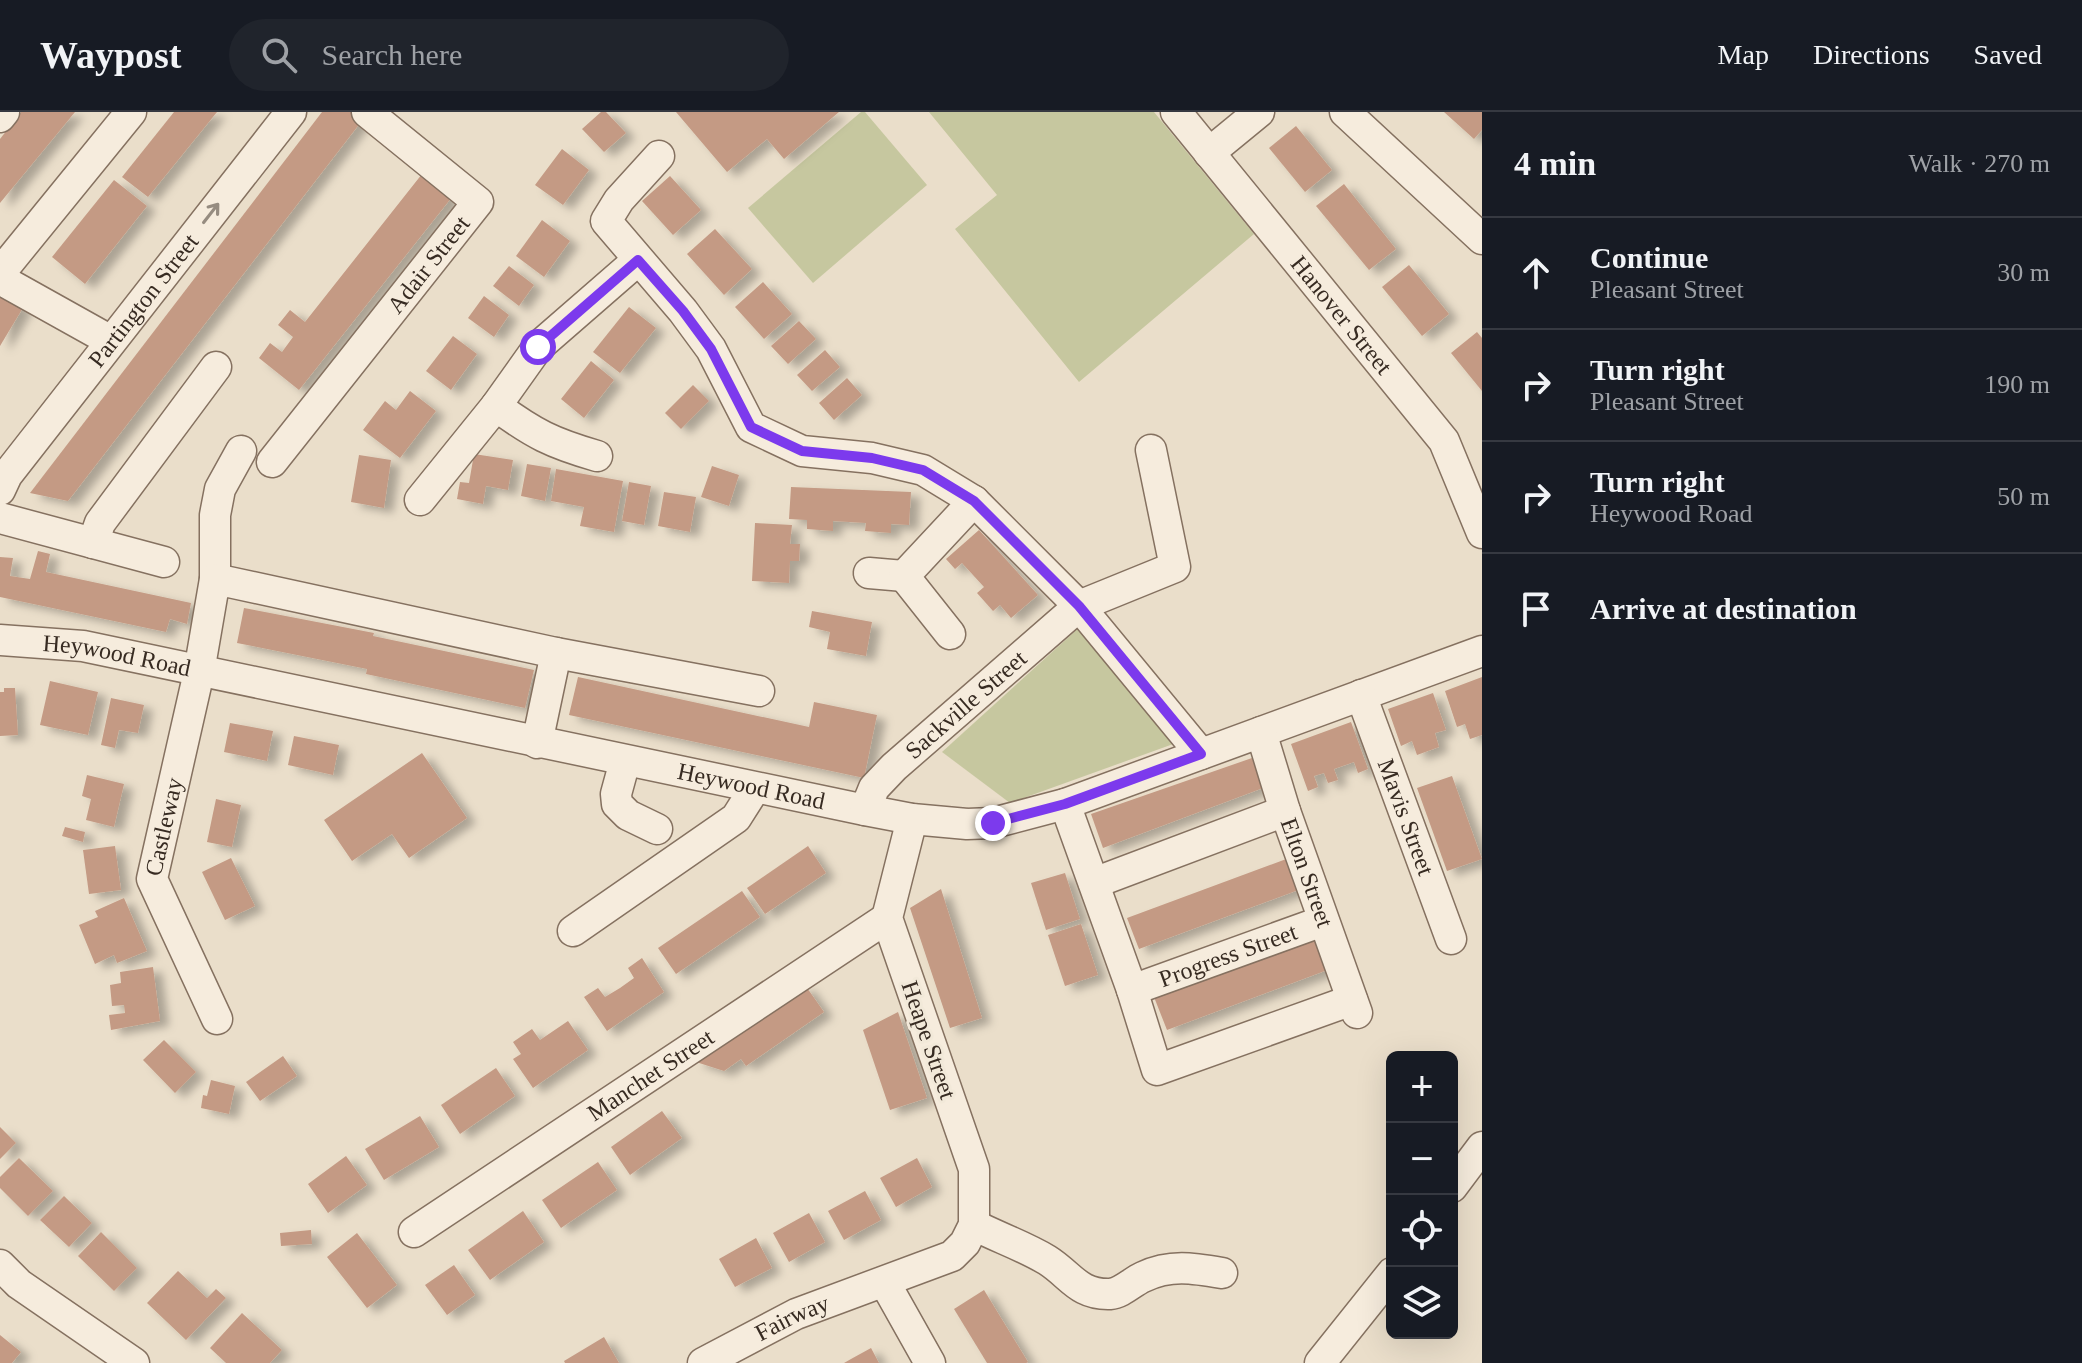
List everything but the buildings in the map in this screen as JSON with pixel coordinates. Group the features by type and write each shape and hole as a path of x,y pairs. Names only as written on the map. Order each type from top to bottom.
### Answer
{"street":[{"path":"0,117 4,112"},
{"path":"111,341 0,276 131,112"},
{"name":"Adair Street","path":"278,441 478,202 367,112"},
{"name":"Hanover Street","path":"1176,112 1444,441 1482,533"},
{"path":"1209,153 1259,112"},
{"path":"1345,112 1482,239"},
{"name":"Partington Street","path":"0,490 7,475 282,115"},
{"path":"659,156 619,200 606,221 683,311 711,349 751,427 802,451 872,458 923,470 974,501 1079,606 1201,754"},
{"path":"420,500 496,406 538,347 638,260"},
{"path":"93,543 100,523 216,367"},
{"path":"496,406 533,433 561,446 597,456"},
{"name":"Sackville Street","path":"865,810 874,788 894,767 1079,606 1175,567 1151,450"},
{"name":"Castleway","path":"217,1019 152,879 199,672 215,579 215,515 220,489 241,451"},
{"path":"904,576 974,501"},
{"path":"0,518 164,562"},
{"path":"869,573 904,576 950,634"},
{"path":"215,579 556,653 759,691"},
{"name":"Heywood Road","path":"0,640 83,646 755,788 912,819 967,824 993,823 1065,804 1482,651"},
{"path":"537,743 556,653"},
{"name":"Mavis Street","path":"1361,695 1451,939"},
{"name":"Elton Street","path":"1132,990 1157,1070 1354,1007 1285,811 1261,732"},
{"path":"625,761 616,794 617,804 628,815 657,829"},
{"path":"573,931 736,818 755,788"},
{"path":"1065,804 1132,990"},
{"path":"1094,883 1285,811"},
{"path":"887,918 912,819"},
{"name":"Heape Street","path":"887,918 974,1169 974,1225"},
{"name":"Manchet Street","path":"414,1232 887,918"},
{"name":"Progress Street","path":"1132,990 1323,921"},
{"path":"1458,1179 1482,1147"},
{"path":"974,1225 1048,1260 1068,1279 1090,1293 1114,1294 1141,1277 1162,1270 1183,1267 1222,1273"},
{"name":"Fairway","path":"703,1363 796,1314 952,1256 965,1243 974,1225"},
{"path":"0,1265 19,1284 134,1363"},
{"path":"1320,1363 1386,1280"},
{"path":"885,1283 930,1363"}],"green space":[{"path":"861,112 865,112 927,185 813,283 748,208"},
{"path":"929,112 1154,112 1254,234 1079,382 955,229 997,195"},
{"path":"1082,625 1176,743 1010,803 942,752"}],"route":[{"path":"538,347 638,260 683,311 711,349 751,427 802,451 872,458 923,470 974,501 1079,606 1201,754 1065,804 993,823"}]}
